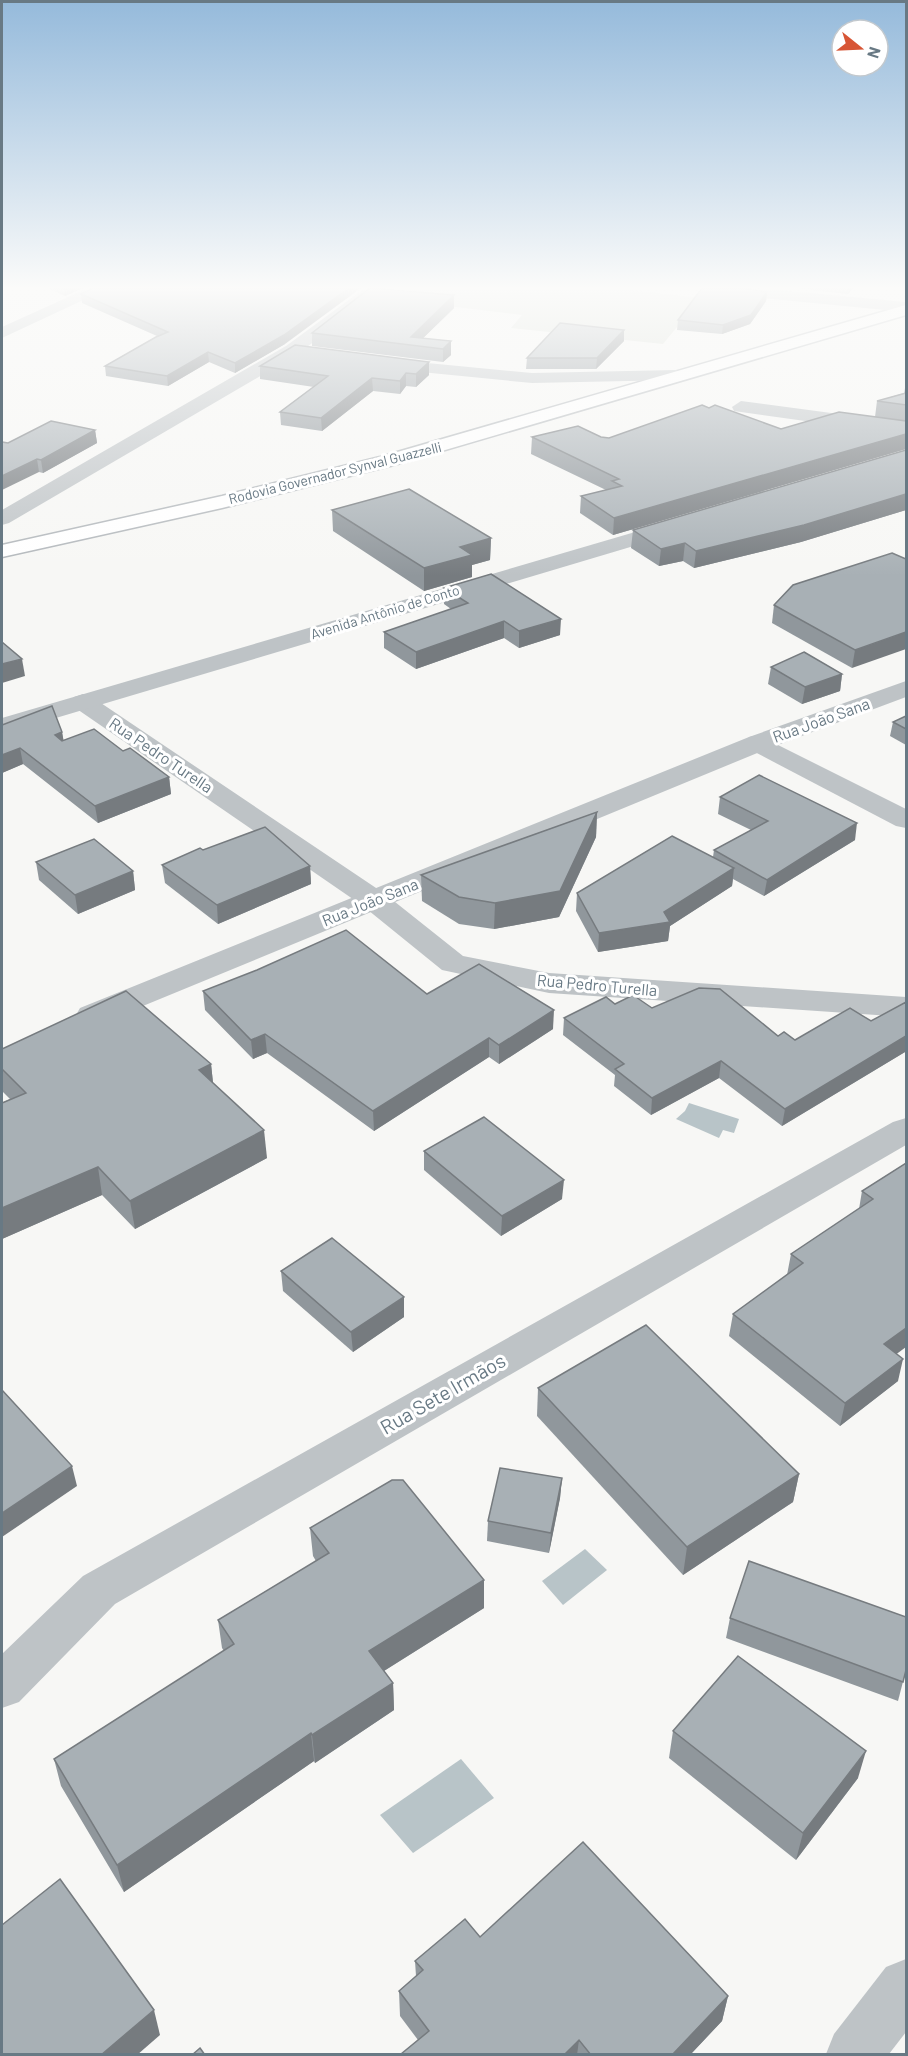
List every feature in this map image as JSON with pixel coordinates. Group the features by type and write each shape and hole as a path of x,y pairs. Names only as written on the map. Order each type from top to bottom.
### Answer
{"main road":[{"name":"Rodovia Governador Synval Guazzelli","path":"2,551 169,515 360,467 440,446 646,384"}],"street":[{"path":"2,519 234,384"},
{"path":"741,407 906,429"},
{"name":"Avenida Antônio de Conto","path":"2,726 700,519"},
{"name":"Rua João Sana","path":"67,1025 758,743 906,689"},
{"name":"Rua Pedro Turella","path":"83,702 374,900 453,963 549,983 906,1007"},
{"path":"758,743 906,820"},
{"name":"Rua Sete Irmãos","path":"2,1686 99,1590 906,1130"},
{"path":"854,2055 906,1987"}],"shaded area":[{"path":"689,1103 739,1119 734,1133 723,1130 719,1138 676,1119 685,1111"},
{"path":"585,1549 607,1570 563,1605 542,1581"},
{"path":"461,1759 494,1798 413,1853 380,1815"}],"building":[{"path":"317,384 364,384 321,418 280,412"},
{"path":"906,393 906,405 877,401"},
{"path":"702,405 709,408 715,405 781,429 839,412 906,421 906,434 614,518 581,496 622,486 612,481 619,479 532,437 578,426 601,437 609,438"},
{"path":"51,421 95,430 41,460 37,459 2,476 2,442 8,443"},
{"path":"906,450 906,494 804,525 696,551 685,543 661,549 633,530"},
{"path":"409,489 491,538 460,547 472,555 424,568 332,510"},
{"path":"892,553 906,559 906,632 855,650 774,605 793,585"},
{"path":"491,574 561,619 519,631 504,621 416,652 384,632 468,603 444,588"},
{"path":"2,642 22,659 2,664"},
{"path":"804,652 842,674 805,687 771,667"},
{"path":"52,706 62,732 55,735 62,741 94,729 123,751 130,748 169,777 95,806 20,748 2,755 2,725"},
{"path":"906,716 906,729 893,722"},
{"path":"759,775 857,823 767,880 714,850 768,821 720,797"},
{"path":"597,812 560,891 495,903 459,897 421,875"},
{"path":"265,827 310,866 217,905 162,865 200,848 203,850"},
{"path":"672,836 734,868 664,912 670,922 599,933 577,893"},
{"path":"94,839 133,871 75,895 36,862"},
{"path":"346,930 427,994 479,964 554,1010 499,1045 489,1038 373,1111 265,1034 251,1040 203,991 257,970"},
{"path":"699,988 720,989 778,1036 784,1032 795,1040 850,1008 871,1021 906,1002 906,1036 785,1109 721,1061 652,1098 615,1069 624,1064 564,1018 606,997 615,1004 633,995 652,1008"},
{"path":"126,991 211,1064 199,1070 264,1130 130,1201 98,1167 2,1208 2,1103 26,1093 2,1069 2,1049"},
{"path":"484,1117 564,1180 502,1216 424,1151"},
{"path":"906,1163 906,1328 884,1344 903,1359 845,1403 733,1314 803,1263 791,1254 873,1199 862,1191"},
{"path":"332,1238 404,1297 351,1332 281,1271"},
{"path":"646,1325 799,1474 687,1547 538,1388"},
{"path":"2,1390 72,1466 2,1513"},
{"path":"500,1468 562,1478 551,1533 488,1521"},
{"path":"392,1480 403,1480 484,1580 369,1651 393,1683 312,1735 311,1733 117,1865 54,1759 234,1644 218,1620 329,1553 310,1528"},
{"path":"749,1561 906,1617 906,1670 903,1682 730,1618"},
{"path":"738,1656 866,1751 803,1833 673,1731"},
{"path":"583,1842 728,1996 672,2055 591,2055 579,2040 564,2055 402,2055 429,2031 399,1991 423,1970 415,1961 465,1919 480,1937"},
{"path":"60,1879 154,2010 101,2055 2,2055 2,1925"},
{"path":"200,2048 205,2055 192,2055"}]}
